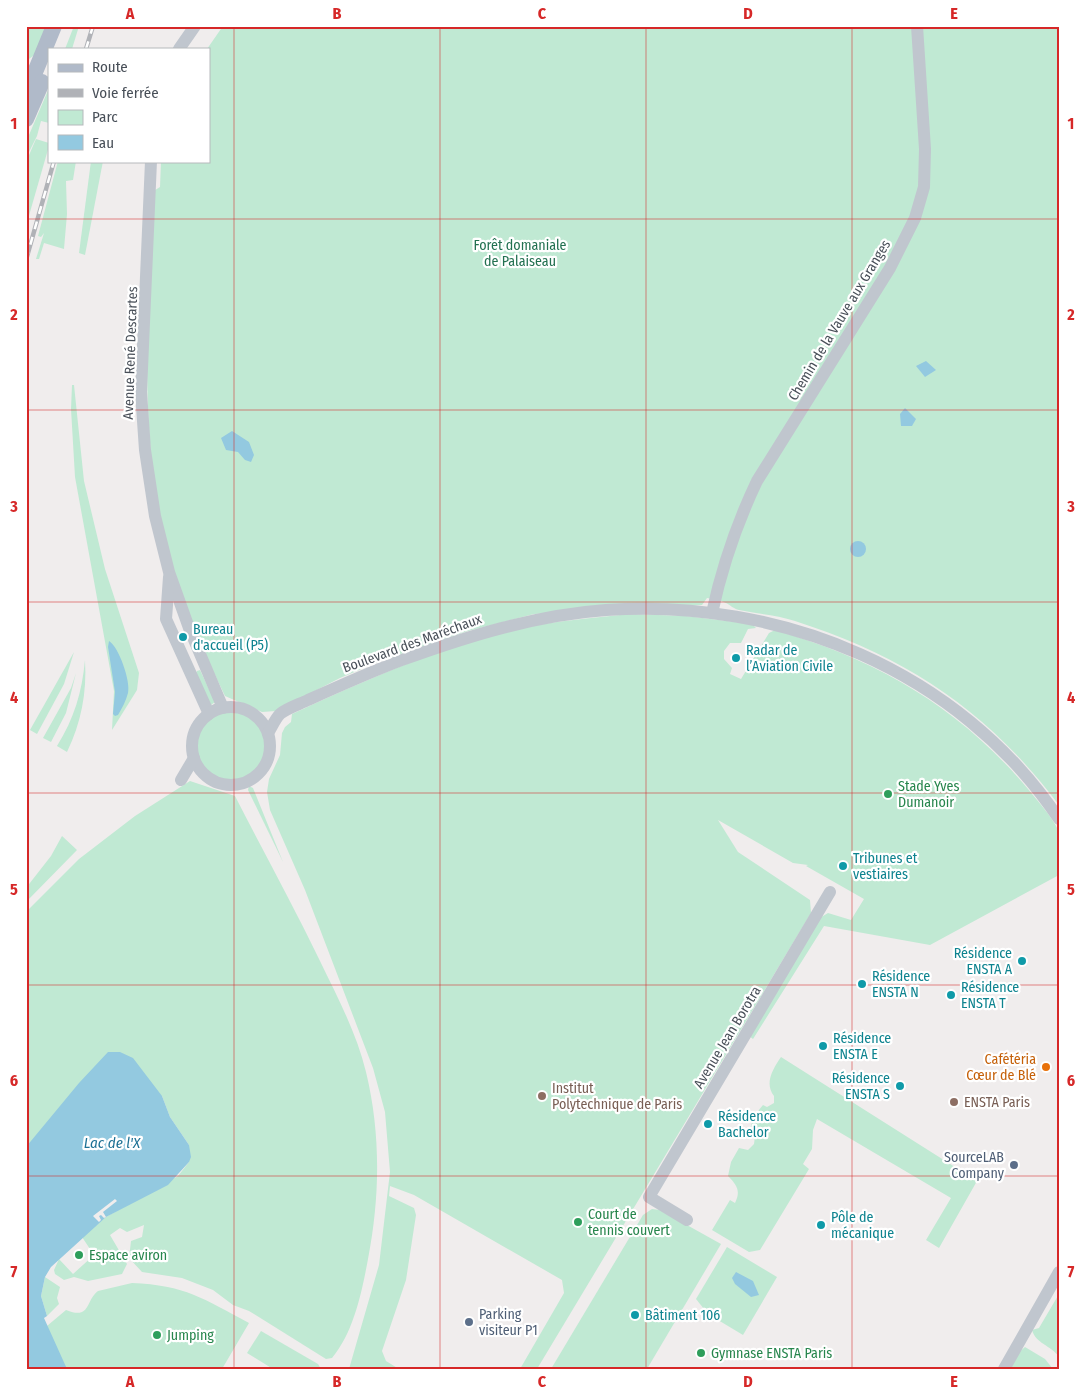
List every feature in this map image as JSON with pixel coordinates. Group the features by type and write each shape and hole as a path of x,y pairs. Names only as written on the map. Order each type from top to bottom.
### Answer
{"main road":[{"path":"26,120 29,98 54,26"},
{"path":"56,48 65,26"}],"street":[{"path":"171,48 185,26"},
{"path":"180,48 195,26"},
{"name":"Chemin de la Vauve aux Granges","path":"712,613 722,570 742,513 757,481 890,268 916,218 924,187 925,149 917,26"},
{"name":"Avenue René Descartes","path":"151,162 142,416 155,516 169,572 189,628 223,708"},
{"name":"Avenue René Descartes","path":"169,572 166,619 209,714"},
{"name":"Boulevard des Maréchaux","path":"252,713 281,713 376,670 450,643 515,625 604,610 646,608 712,613 772,623 841,644 916,684 964,718 1003,754 1059,819"},
{"path":"233,707 252,713 264,725 268,733 270,742 267,762 255,777 247,782 230,786 221,784 206,776 194,758 192,742 194,734 209,714 223,708 233,707"},
{"path":"268,733 281,713"},
{"path":"194,758 181,780 206,776"},
{"name":"Avenue Jean Borotra","path":"687,1220 649,1197 830,892"},
{"path":"1004,1369 1059,1272"}],"green space":[{"path":"26,26 49,26 36,54 26,61"},
{"path":"74,26 79,26 72,48 65,48"},
{"name":"Forêt domaniale de Palaiseau","path":"223,26 1059,26 1059,805 1004,742 974,715 942,691 909,670 836,635 788,619 737,609 724,602 707,598 702,605 534,614 468,631 383,660 340,678 276,711 262,712 225,696 185,603 169,556 158,507 152,468 147,389 152,192 160,187 161,162 210,162 210,48 208,48"},
{"path":"48,90 48,123 41,121 37,136 26,158 26,142"},
{"path":"36,139 48,143 48,149 26,226 26,162"},
{"path":"58,162 76,162 73,180 66,181 67,214 64,249 44,243 39,259 36,259 44,233 41,237 38,236"},
{"path":"91,162 103,162 85,255 79,253"},
{"path":"72,385 74,385 84,481 105,569 139,673 137,690 112,730 114,691 75,477 71,409"},
{"path":"630,614 686,616 752,624 756,628 748,629 741,643 730,643 724,651 724,659 732,668 730,674 741,679 769,633 775,630 848,656 914,690 974,734 1002,760 1045,810 1059,833 1059,875 930,945 824,926 753,1039 749,1036 818,919 828,913 851,920 864,899 806,866 808,865 793,863 718,820 738,852 810,900 811,913 537,1369 520,1369 564,1293 562,1280 414,1195 390,1186 389,1196 414,1208 416,1215 406,1280 382,1351 386,1361 399,1369 349,1369 379,1265 390,1172 385,1112 373,1068 305,890 270,810 267,792 269,779 280,755 282,733 291,722 292,714 373,678 456,646 484,637 528,627"},
{"path":"74,652 64,684 37,734 30,730"},
{"path":"85,660 82,708 67,752 57,746 68,726 76,705 82,683"},
{"path":"200,670 215,702 211,705 196,673"},
{"path":"76,673 66,713 51,742 43,738 71,688"},
{"path":"238,712 250,718 259,727 265,739 263,759 255,770 238,780 224,780 207,770 199,759 197,739 207,722 218,714"},
{"path":"190,781 235,796 340,1001 352,1029 366,1072 371,1095 376,1142 377,1189 375,1212 360,1298 346,1336 332,1358 326,1359 249,1311 233,1305 213,1290 182,1278 142,1272 129,1258 131,1241 142,1237 144,1225 127,1232 120,1228 110,1235 127,1264 122,1274 88,1281 74,1277 64,1280 55,1274 54,1270 59,1259 73,1274 94,1255 82,1237 106,1217 178,1176 189,1162 189,1145 170,1117 162,1096 26,1147 26,912 79,859 135,816"},
{"path":"249,786 253,788 283,862 248,790"},
{"path":"62,836 77,850 26,902 26,888 51,856"},
{"path":"781,1057 977,1181 939,1248 926,1240 951,1198 817,1119 813,1130 812,1149 803,1164 809,1169 760,1250 749,1252 712,1230 730,1200 735,1203 737,1199 737,1188 728,1176 731,1162 739,1148 748,1150 754,1144 755,1136 750,1132 758,1111 763,1105 767,1107 774,1103 770,1081"},
{"path":"652,1209 660,1210 721,1244 647,1369 551,1369 643,1215"},
{"path":"727,1247 777,1277 743,1335 708,1314 696,1299"},
{"path":"45,1277 60,1287 57,1298 59,1304 47,1316 41,1296"},
{"name":"Jumping","path":"132,1283 150,1284 180,1290 206,1300 249,1323 222,1369 66,1369 47,1326 66,1310 80,1313 84,1311 98,1291"},
{"path":"1059,1294 1059,1357 1040,1342 1032,1330 1039,1328"},
{"path":"261,1331 318,1364 321,1369 273,1369 247,1353"},
{"path":"1025,1347 1045,1359 1053,1369 1010,1369 1017,1354"}],"water":[{"path":"926,361 936,370 925,377 916,366"},
{"path":"905,408 916,419 912,426 901,426 900,414"},
{"path":"232,431 249,442 254,455 251,462 245,460 238,452 226,450 221,438"},
{"path":"858,541 864,543 866,549 864,555 858,557 852,555 850,549 852,543"},
{"path":"109,641 117,650 128,681 127,696 118,715 115,716 113,714 115,692 108,647"},
{"name":"Lac de l'X","path":"108,1052 120,1052 133,1058 162,1096 170,1117 189,1145 191,1157 189,1162 168,1185 106,1217 51,1267 45,1277 41,1296 47,1316 44,1318 67,1369 26,1369 26,1147 79,1083"},
{"path":"736,1272 753,1281 759,1295 751,1297 735,1284 732,1278"}],"pier":[{"path":"115,1199 117,1201 103,1212 106,1217 99,1216 101,1220 99,1222 93,1216"}],"railway":[{"path":"86,48 93,26"},
{"path":"26,260 54,162"}],"place":[{"name":"Bureau d'accueil (P5)","path":"183,637"},
{"name":"Radar de l’Aviation Civile","path":"736,658"},
{"name":"Stade Yves Dumanoir","path":"888,794"},
{"name":"Tribunes et vestiaires","path":"843,866"},
{"name":"Résidence ENSTA A","path":"1022,961"},
{"name":"Résidence ENSTA N","path":"862,984"},
{"name":"Résidence ENSTA T","path":"951,995"},
{"name":"Résidence ENSTA E","path":"823,1046"},
{"name":"Cafétéria Cœur de Blé","path":"1046,1067"},
{"name":"Résidence ENSTA S","path":"900,1086"},
{"name":"Institut Polytechnique de Paris","path":"542,1096"},
{"name":"ENSTA Paris","path":"954,1102"},
{"name":"Résidence Bachelor","path":"708,1124"},
{"name":"SourceLAB Company","path":"1014,1165"},
{"name":"Court de tennis couvert","path":"578,1222"},
{"name":"Pôle de mécanique","path":"821,1225"},
{"name":"Espace aviron","path":"79,1255"},
{"name":"Bâtiment 106","path":"635,1315"},
{"name":"Parking visiteur P1","path":"469,1322"},
{"name":"Jumping","path":"157,1335"},
{"name":"Gymnase ENSTA Paris","path":"701,1353"}]}
